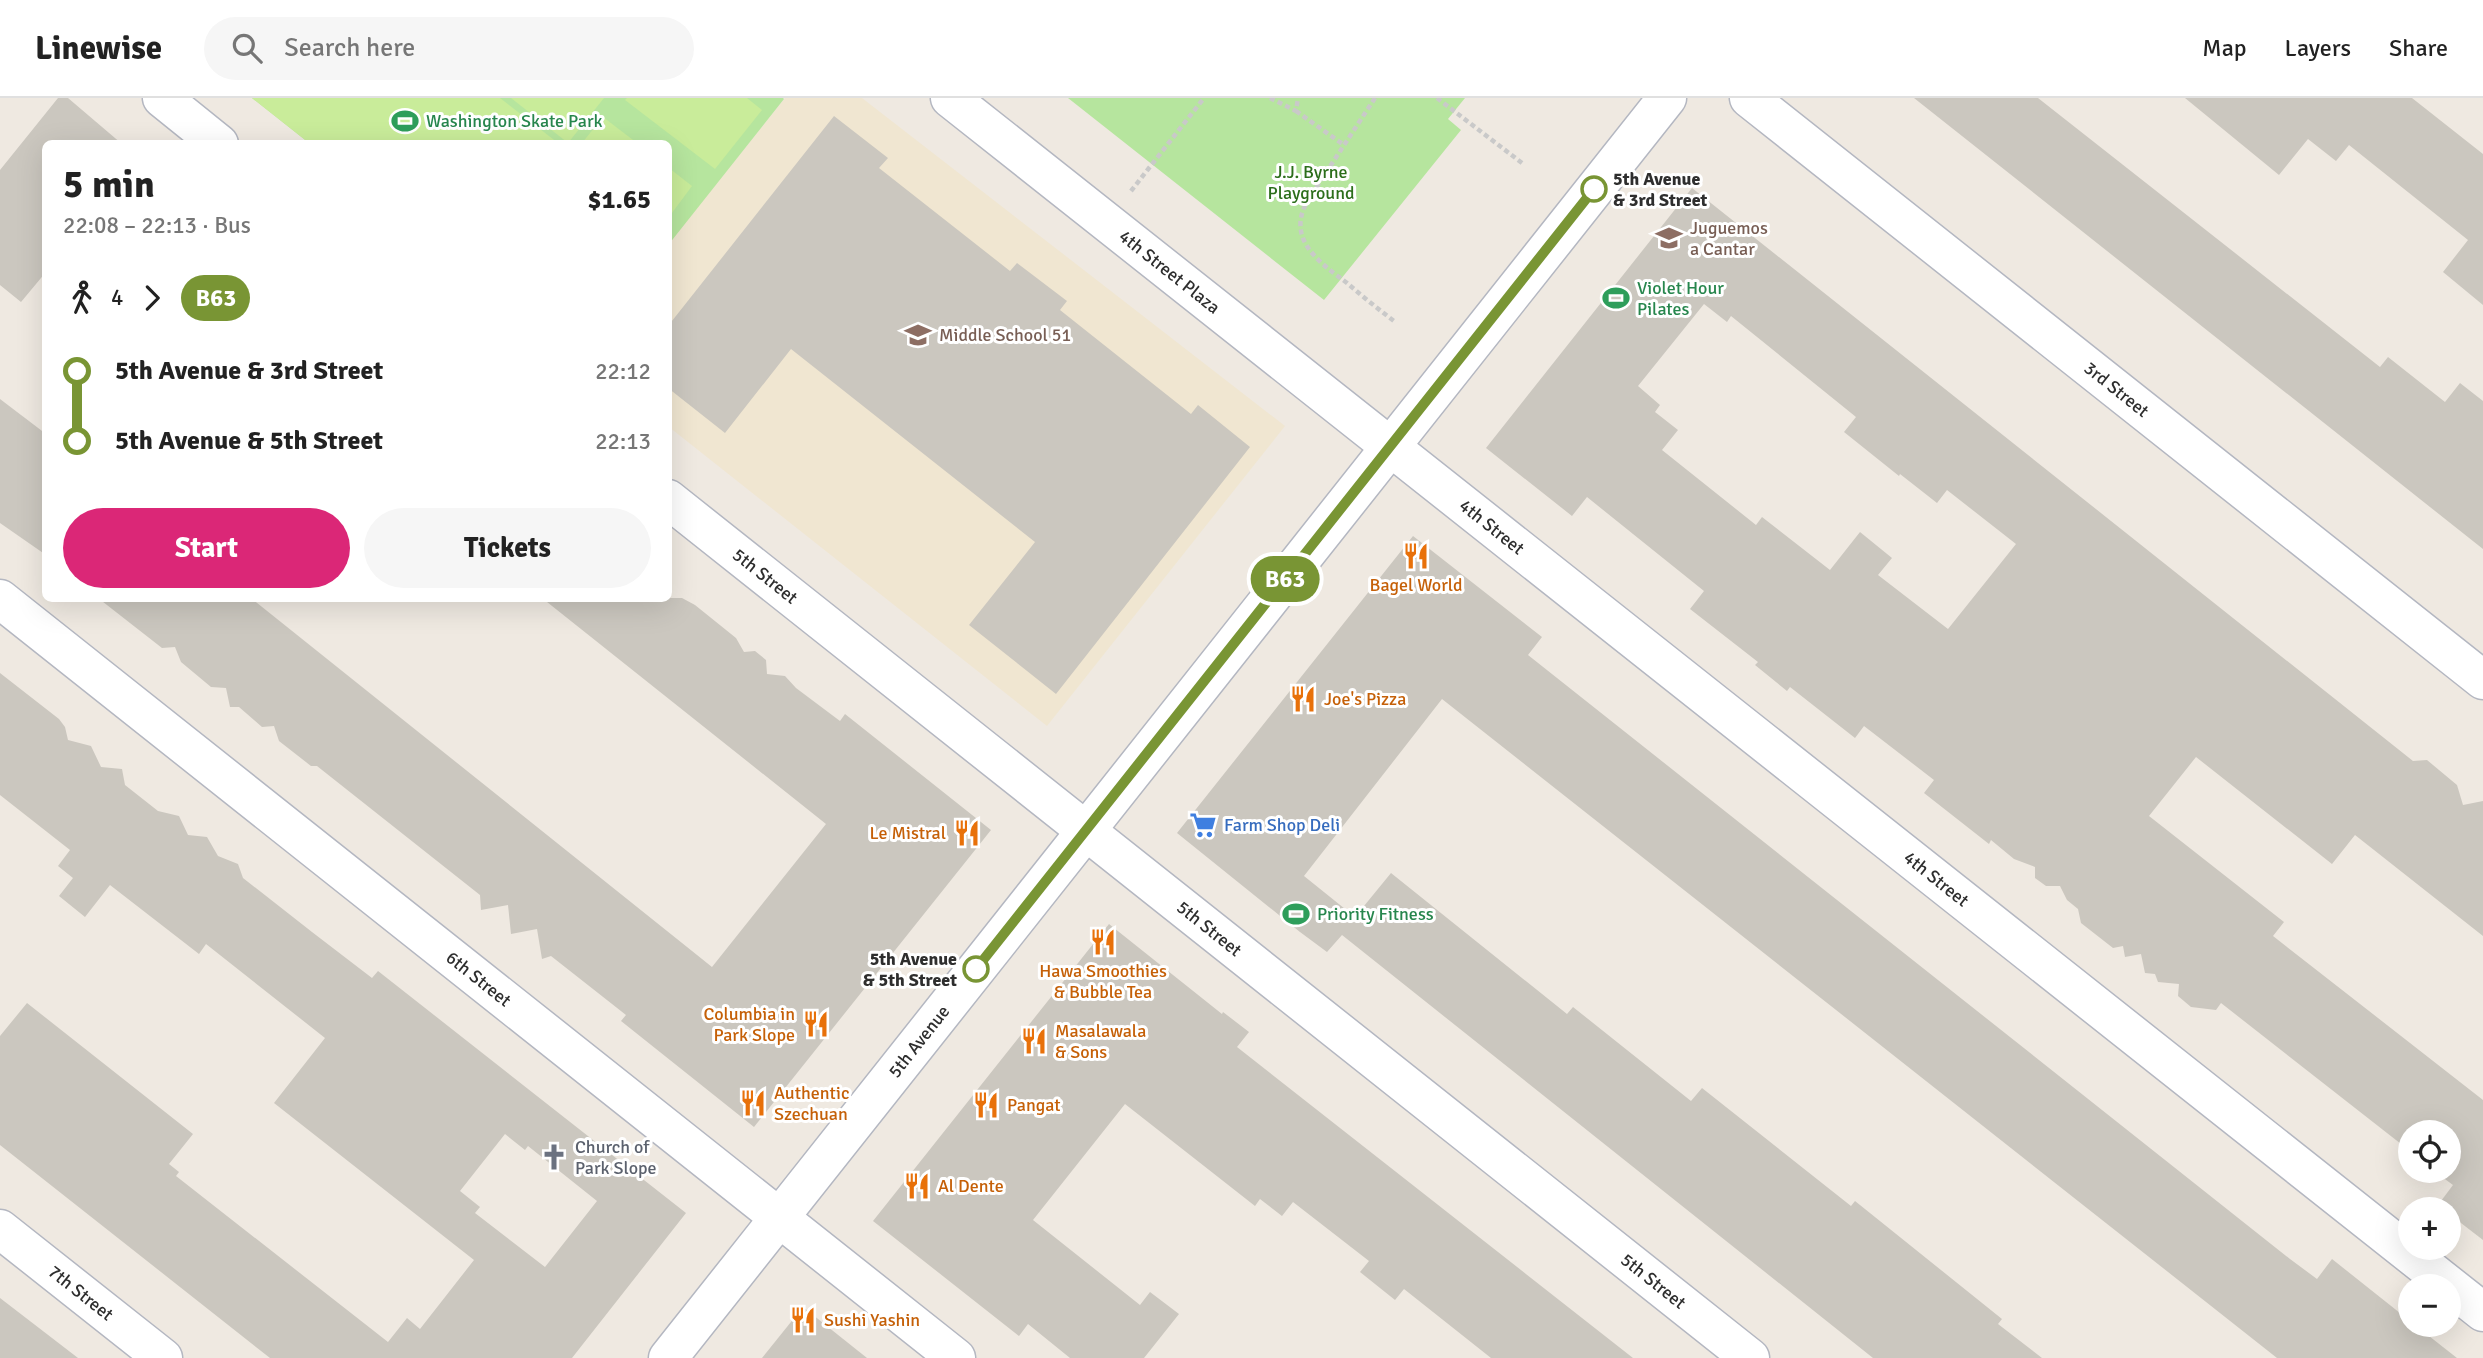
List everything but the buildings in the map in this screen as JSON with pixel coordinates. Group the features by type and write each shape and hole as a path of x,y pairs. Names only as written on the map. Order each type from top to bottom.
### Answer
{"street":[{"path":"162,98 214,140"},
{"name":"4th Street Plaza","path":"950,98 1390,447"},
{"name":"5th Avenue","path":"667,1358 1667,98"},
{"name":"3rd Street","path":"1749,98 2483,680"},
{"name":"4th Street","path":"1390,447 2483,1312"},
{"name":"5th Street","path":"672,502 1750,1358"},
{"name":"6th Street","path":"0,599 956,1358"},
{"name":"7th Street","path":"0,1229 163,1358"}],"path":[{"path":"1107,222 1204,98"},
{"path":"1270,98 1296,111 1344,145"},
{"path":"1296,111 1298,98"},
{"path":"1375,98 1302,209 1300,221 1301,232 1315,257 1394,321"},
{"path":"1437,98 1522,163"}],"shaded area":[{"name":"Middle School 51","path":"785,98 862,98 1285,426 1047,726 672,429 672,239"}],"green space":[{"path":"252,98 784,99 672,240 672,140 305,140"},
{"name":"Washington Skate Park","path":"252,98 500,98 554,140 305,140"},
{"path":"511,98 604,98 570,140 564,140"},
{"path":"747,98 762,110 715,169 625,100"},
{"name":"J.J. Byrne Playground","path":"1068,98 1465,98 1448,119 1461,130 1324,300"},
{"path":"603,117 633,140 584,140"},
{"path":"672,170 692,186 672,213"}],"bus line":[{"name":"B63","path":"976,969 1594,189"}],"place":[{"name":"Washington Skate Park","path":"405,121"},
{"name":"5th Avenue & 3rd Street","path":"1594,189"},
{"name":"Juguemos a Cantar","path":"1669,238"},
{"name":"Violet Hour Pilates","path":"1616,298"},
{"name":"Middle School 51","path":"918,335"},
{"name":"Bagel World","path":"1416,556"},
{"name":"Joe's Pizza","path":"1303,699"},
{"name":"Farm Shop Deli","path":"1203,825"},
{"name":"Le Mistral","path":"967,833"},
{"name":"Priority Fitness","path":"1296,914"},
{"name":"Hawa Smoothies & Bubble Tea","path":"1103,942"},
{"name":"5th Avenue & 5th Street","path":"976,969"},
{"name":"Columbia in Park Slope","path":"816,1024"},
{"name":"Masalawala & Sons","path":"1034,1041"},
{"name":"Authentic Szechuan","path":"753,1103"},
{"name":"Pangat","path":"986,1105"},
{"name":"Church of Park Slope","path":"554,1157"},
{"name":"Al Dente","path":"917,1186"},
{"name":"Sushi Yashin","path":"803,1320"}]}
